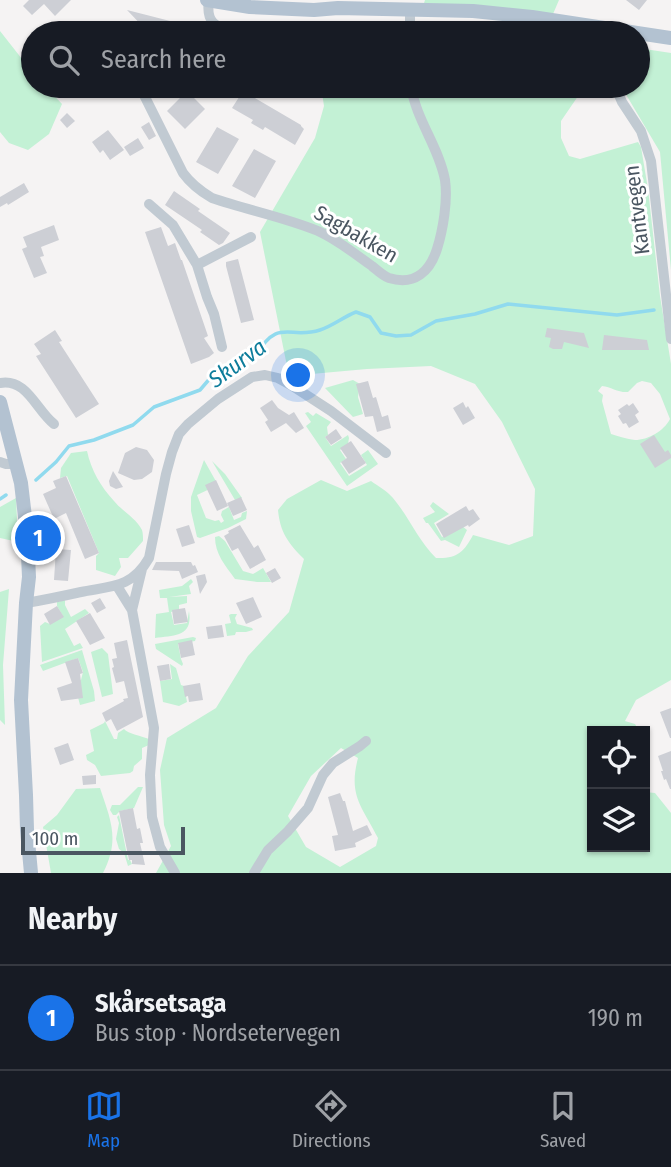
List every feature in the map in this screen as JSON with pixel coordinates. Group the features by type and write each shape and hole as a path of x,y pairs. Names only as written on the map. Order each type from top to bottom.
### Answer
{"main road":[{"path":"208,0 250,7 314,10 441,10 544,21"},
{"path":"650,36 671,38"},
{"path":"0,402 23,496 27,534 29,577 21,700 31,873"}],"street":[{"path":"208,0 207,11 211,21"},
{"path":"410,9 410,21"},
{"name":"Sagbakken","path":"147,98 183,173 199,191 212,198 299,223 322,233 339,242 384,276 403,280 419,276 429,267 434,257 446,191 436,151 414,98"},
{"name":"Kantvegen","path":"620,98 641,131 651,161 666,250 671,339"},
{"path":"149,204 173,225 197,265 222,347"},
{"path":"197,265 250,237"},
{"path":"26,603 117,586 142,569 149,558 166,474 179,434 218,399 252,377 265,375 291,385 331,411 386,453"},
{"path":"0,383 11,382 19,385 54,424"},
{"path":"0,462 16,464"},
{"path":"132,610 142,569"},
{"path":"117,586 132,610 154,728 150,775 152,817 160,847 175,873"},
{"path":"254,873 268,850 308,808 323,775 333,763 366,741"}],"green space":[{"path":"425,0 559,0 553,14 424,3"},
{"path":"0,31 21,58 21,98 56,98 62,104 49,134 28,150 9,143 0,132"},
{"path":"650,50 671,53 671,270 660,152 628,98 650,98"},
{"path":"323,98 577,98 561,121 561,138 569,156 580,159 638,142 648,189 671,364 671,680 636,700 625,721 636,726 587,726 587,852 650,852 650,792 655,793 671,813 671,873 156,873 171,846 164,825 160,770 167,738 216,708 248,656 289,612 304,559 289,542 281,525 278,510 287,499 321,480 347,491 371,481 393,498 436,558 459,553 473,535 509,545 533,536 535,489 502,422 475,384 431,366 289,376 260,232 315,138 324,106","holes":["642,381 651,383 660,394 670,419 660,431 635,440 611,434 602,401 603,395 598,391 602,386 628,392","341,748 358,758 355,771 358,800 378,838 376,846 340,867 306,847 288,816 311,776"]},
{"path":"353,380 360,384 358,397 363,414 353,417 325,388"},
{"path":"305,413 313,416 316,413 331,422 325,437 331,446 348,435 348,444 340,450 346,459 340,463 349,476 367,465 361,455 368,450 378,464 347,486 306,426 311,422"},
{"path":"87,451 105,490 142,531 143,541 128,558 119,558 121,567 115,576 96,570 96,556 99,553 67,476 60,478 61,468 71,453"},
{"path":"204,460 218,485 197,495 206,518 219,520 221,523 224,521 222,511 229,507 234,520 247,511 246,519 200,538 197,537 191,511 191,497"},
{"path":"212,461 225,474 242,498 235,500"},
{"path":"16,498 18,542 0,538 0,507"},
{"path":"433,502 449,514 434,523 442,537 457,529 457,522 467,530 459,547 445,540 441,541 423,518 435,512 430,506"},
{"path":"219,536 225,541 243,571 253,574 263,568 271,582 235,579 219,554 215,537"},
{"path":"191,579 191,594 169,597 187,596 187,603 179,605 179,610 171,612 174,625 187,623 189,611 188,626 176,635 155,638 156,614 169,612 167,598 160,598 159,590 182,586"},
{"path":"9,589 3,665 5,725 0,720 0,592"},
{"path":"65,600 71,617 85,609 89,613 65,629 74,646 80,643 83,648 42,662 40,626 45,622 50,624 63,616 57,602"},
{"path":"231,614 237,614 237,624 253,630 227,636 225,624 231,623"},
{"path":"196,638 195,641 178,644 182,666 156,649 155,644"},
{"path":"102,648 108,654 113,694 102,697 91,652"},
{"path":"82,650 95,701 80,705 74,682 81,680 83,672 78,658 43,671 40,665"},
{"path":"170,664 176,668 181,685 184,686 187,702 179,706 163,702 160,681 172,679"},
{"path":"105,721 114,739 117,739 118,733 124,729 149,739 149,745 142,748 142,759 130,773 101,776 95,765 87,760 86,755 94,751 90,730"},
{"path":"138,787 143,787 134,808 113,815 110,810 112,805 120,805"},
{"path":"100,788 112,830 111,850 103,873 51,873 43,827 57,815 76,789"},
{"path":"119,815 128,860 132,864 128,866 116,839"}],"building":[{"path":"29,0 71,0 55,16 44,4 32,15 23,6"},
{"path":"626,0 647,0 639,10"},
{"path":"127,10 170,21 138,21"},
{"path":"180,98 194,98 205,109 185,129 167,111"},
{"path":"238,98 255,98 304,129 295,145 265,127 263,130 251,123 253,120 232,108"},
{"path":"67,113 75,121 67,128 60,120"},
{"path":"149,122 156,136 149,140 141,127"},
{"path":"217,127 239,139 218,174 196,162"},
{"path":"108,130 124,150 110,160 103,150 100,153 92,142"},
{"path":"138,138 144,148 130,156 124,147"},
{"path":"254,149 276,161 255,198 232,186"},
{"path":"24,183 29,192 0,207 0,197"},
{"path":"174,191 230,233 223,243 219,245 165,205"},
{"path":"54,225 59,240 41,247 44,256 40,257 47,273 34,278 22,249 27,247 23,237"},
{"path":"161,227 168,246 175,243 208,336 204,338 214,353 191,364 145,232"},
{"path":"238,259 254,320 241,323 226,266 226,262"},
{"path":"547,328 584,333 589,348 564,342 562,349 553,349 549,347 551,338 545,337"},
{"path":"55,330 62,341 59,342 99,404 76,418 36,356 41,354 34,344"},
{"path":"604,335 647,340 649,350 602,350"},
{"path":"368,381 382,417 388,415 391,428 377,432 373,416 365,417 356,384"},
{"path":"272,400 289,415 294,412 304,428 296,433 286,423 271,432 265,422 268,420 260,408"},
{"path":"463,402 475,418 463,425 453,408"},
{"path":"633,403 639,412 635,415 639,422 629,428 618,416 621,414 618,410"},
{"path":"336,429 342,438 331,445 325,437"},
{"path":"654,435 665,452 668,450 671,455 671,458 655,468 640,444"},
{"path":"351,441 366,463 349,474 341,462 347,458 340,448"},
{"path":"136,447 147,450 154,460 152,472 142,479 134,480 118,473 125,453"},
{"path":"113,471 123,487 116,489 110,486"},
{"path":"66,476 99,553 85,559 66,513 54,519 43,494 56,488 53,481"},
{"path":"216,480 228,506 217,511 205,485"},
{"path":"241,497 247,510 233,516 227,503"},
{"path":"466,506 469,511 473,509 480,519 444,538 436,524"},
{"path":"189,525 195,543 182,547 176,529"},
{"path":"240,525 254,548 258,545 266,560 250,569 238,548 232,551 224,536"},
{"path":"56,549 71,550 68,581 54,580"},
{"path":"156,562 191,562 198,572 182,579 179,571 152,570"},
{"path":"275,568 281,578 272,583 266,573"},
{"path":"205,574 207,582 200,594 196,576"},
{"path":"253,597 262,617 246,624 236,603"},
{"path":"100,598 106,608 97,613 91,603"},
{"path":"57,606 64,617 50,625 44,614"},
{"path":"185,608 188,622 174,624 172,610"},
{"path":"90,613 105,638 90,645 76,621"},
{"path":"222,625 224,637 208,639 206,627"},
{"path":"127,640 143,717 117,731 111,719 106,722 102,713 128,698 124,681 116,683 112,668 112,659 117,658 114,643"},
{"path":"192,640 195,655 181,658 178,643"},
{"path":"78,658 83,673 80,674 83,698 61,701 57,688 72,683 65,662"},
{"path":"169,664 171,679 160,681 157,666"},
{"path":"200,683 203,700 189,702 183,686"},
{"path":"671,708 671,738 670,738 660,712"},
{"path":"68,743 74,760 60,765 54,748"},
{"path":"671,751 670,789 666,779 664,780 658,756"},
{"path":"96,775 96,784 83,785 82,776"},
{"path":"340,793 345,801 353,831 367,825 372,835 355,843 356,847 335,851 332,836 338,835 328,797"},
{"path":"133,808 137,829 140,828 145,865 132,864 132,860 129,860 119,811"}],"waterway":[{"name":"Skurva","path":"36,480 69,446 133,425 154,407 200,390 212,376 232,362 256,355 264,343 278,333 320,330 356,312 370,317 381,333 396,336 411,335 436,321 475,314 508,304 617,315 654,310"},
{"name":"Skurva","path":"0,499 6,495"}],"place":[{"name":"Skårsetsaga","path":"38,538"}]}
